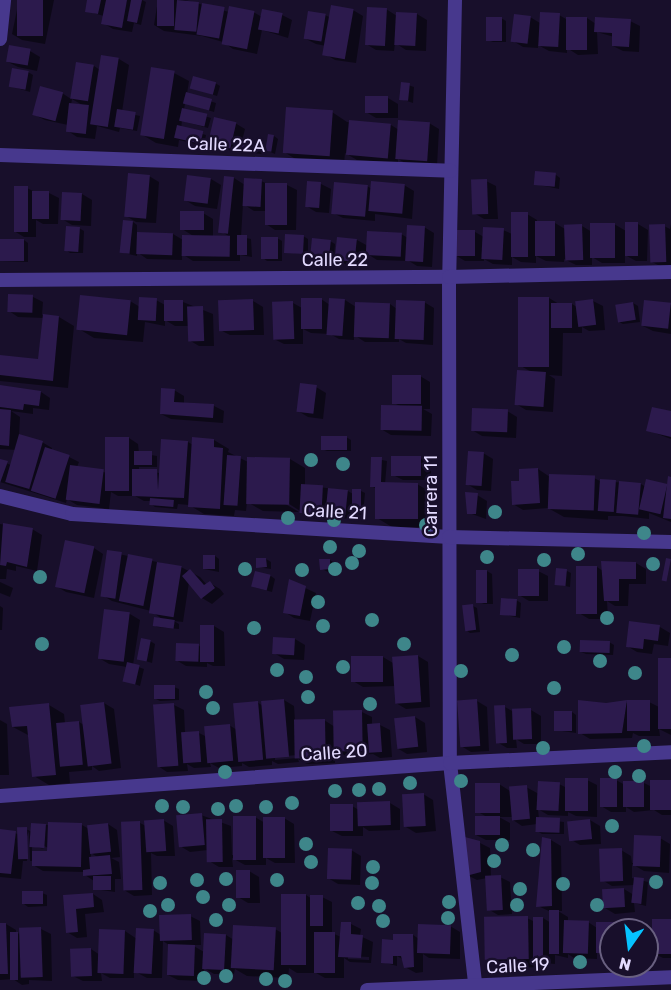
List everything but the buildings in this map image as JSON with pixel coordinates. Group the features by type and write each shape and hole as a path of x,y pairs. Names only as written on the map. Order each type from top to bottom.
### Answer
{"street":[{"path":"0,39 4,0"},
{"name":"Carrera 11","path":"455,0 449,277 450,763 476,988"},
{"name":"Calle 22A","path":"0,155 451,171"},
{"name":"Calle 22","path":"0,280 449,277 671,272"},
{"name":"Calle 21","path":"0,496 72,514 449,537 671,542"},
{"name":"Calle 20","path":"0,796 450,763 671,752"},
{"name":"Calle 19","path":"367,990 476,988 671,977"}]}
